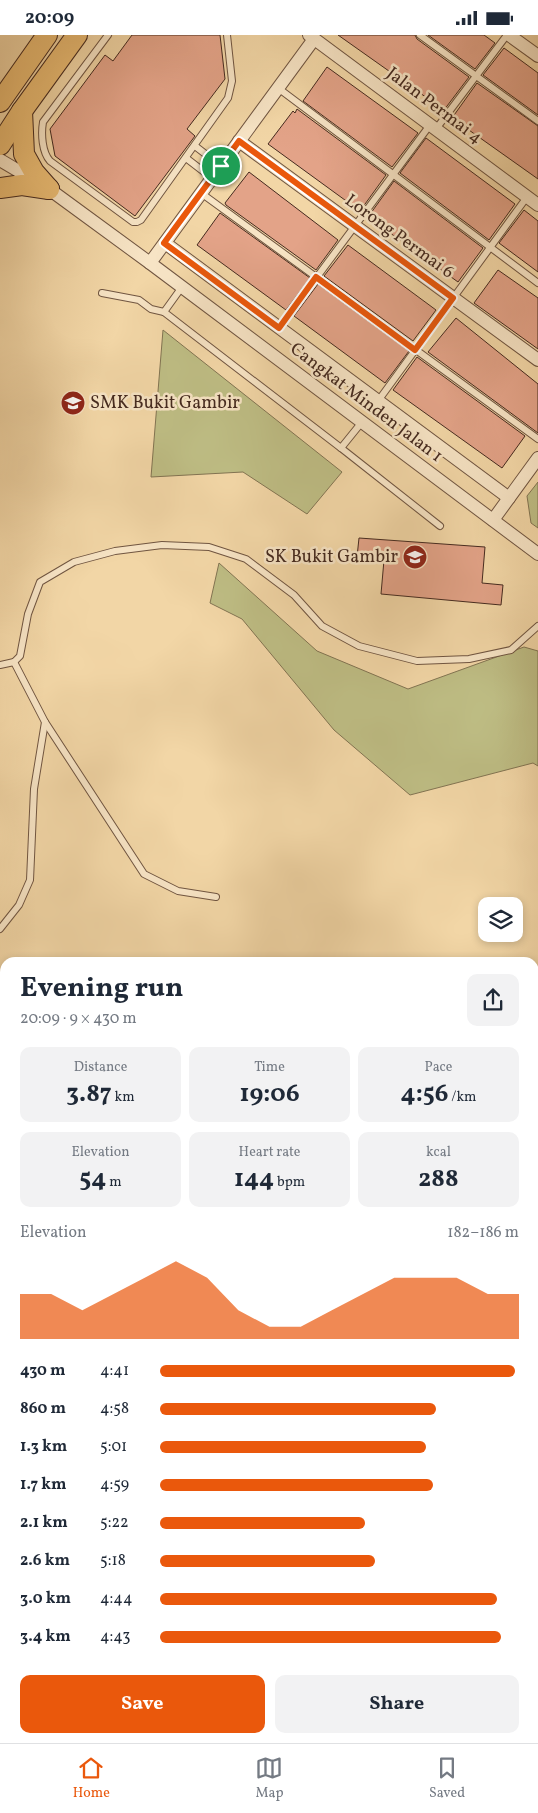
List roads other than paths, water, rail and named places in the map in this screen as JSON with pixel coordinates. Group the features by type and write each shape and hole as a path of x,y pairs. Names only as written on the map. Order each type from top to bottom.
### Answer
{"main road":[{"path":"1,98 47,35"},
{"path":"0,145 77,35"},
{"path":"22,111 24,153 34,172 49,189"},
{"path":"0,189 22,185 49,189"}],"street":[{"path":"508,35 538,56"},
{"path":"150,263 317,38"},
{"name":"Jalan Permai 4","path":"317,38 538,205"},
{"name":"Lorong Permai 6","path":"239,141 538,360"},
{"name":"Cangkat Minden Jalan 1","path":"0,160 49,189 538,554"},
{"name":"Cangkat Minden Jalan 1","path":"164,243 509,498"},
{"path":"493,520 538,458"}],"lane":[{"path":"108,35 43,122 42,129 46,157 132,222 141,220 228,98 232,81 228,35"},
{"path":"420,35 538,121"},
{"path":"279,328 393,174 508,35"},
{"path":"278,89 538,283"},
{"path":"194,146 221,166"},
{"path":"186,158 212,178"},
{"path":"201,193 538,439"},
{"path":"378,401 528,197"},
{"path":"164,312 182,287"},
{"path":"102,293 139,300 151,309 164,312 440,526"},
{"path":"341,448 362,422"},
{"path":"0,665 14,662 20,656 28,614 40,582 74,562 114,551 162,545 209,547 246,559 294,595 322,626 359,646 417,661 468,659 511,650 538,626"},
{"path":"14,662 45,721 144,874 178,891 216,897"},
{"path":"0,929 19,905 30,880 34,789 45,721"}],"place":[{"name":"SMK Bukit Gambir","path":"73,403"},
{"name":"SK Bukit Gambir","path":"415,557"}]}
